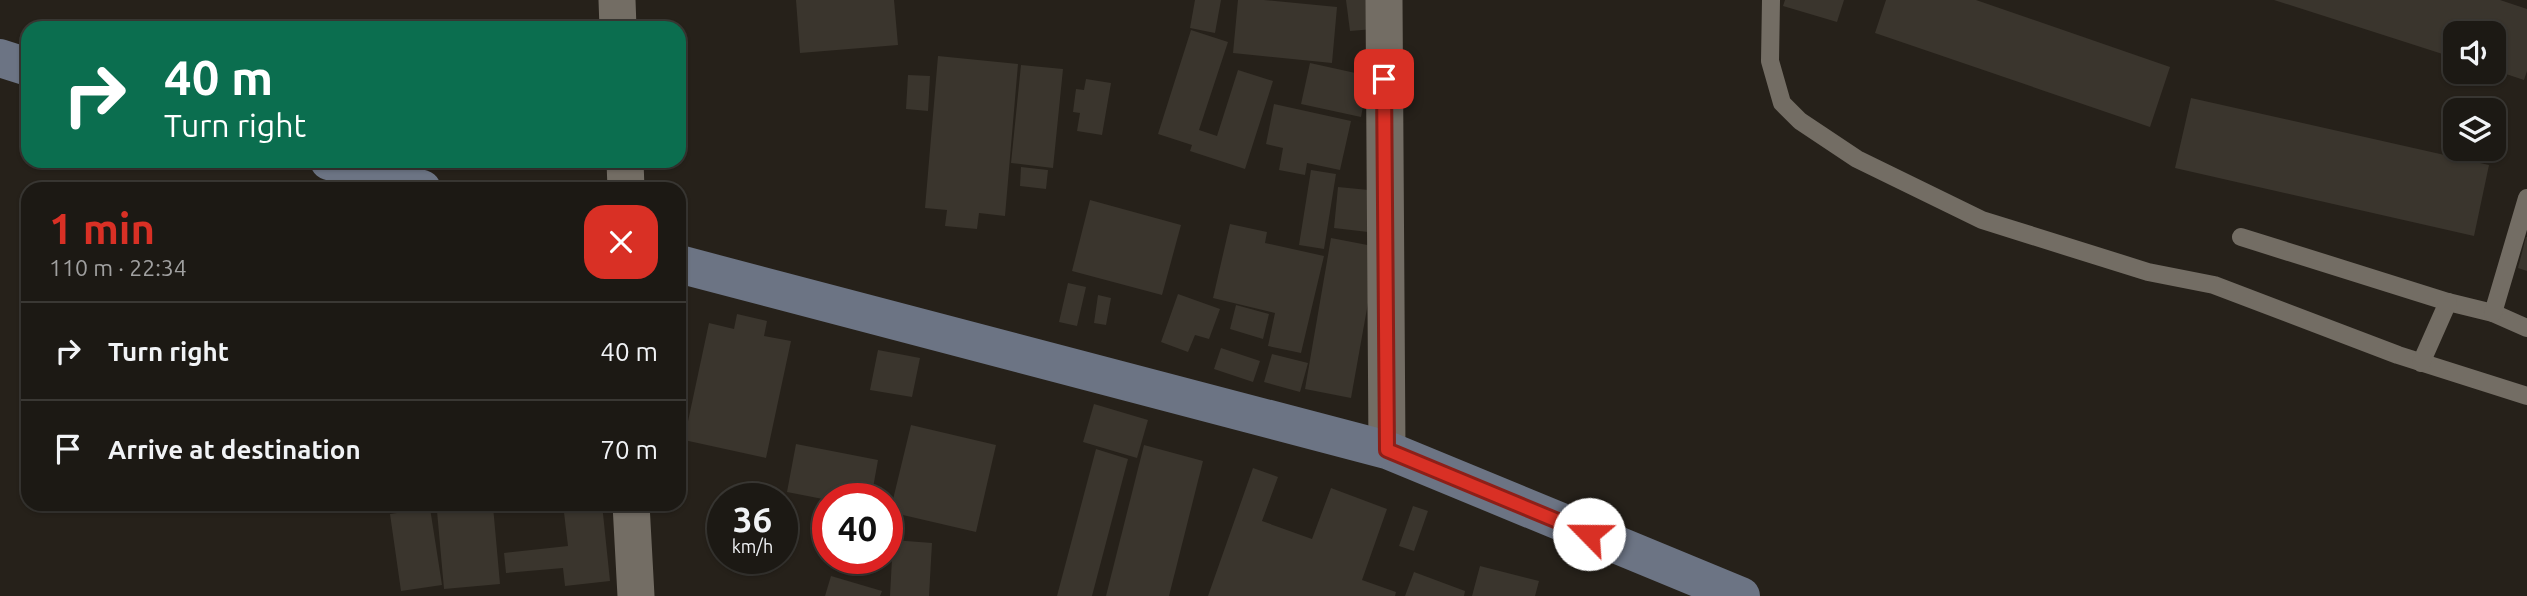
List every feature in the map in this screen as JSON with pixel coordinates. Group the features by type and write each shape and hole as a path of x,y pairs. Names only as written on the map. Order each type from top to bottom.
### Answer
{"street":[{"path":"617,0 618,21"},
{"path":"1384,0 1387,450"},
{"path":"0,58 21,65"},
{"path":"353,168 399,182"},
{"path":"686,266 1387,450 1741,596"},
{"path":"631,511 636,596"}],"lane":[{"path":"1771,0 1770,61 1782,103 1800,121 1857,159 1982,219 2148,272 2214,285 2421,363 2527,396"},
{"path":"2493,313 2527,198"},
{"path":"2241,237 2448,302 2493,313 2527,328"},
{"path":"2421,363 2448,302"}],"building":[{"path":"796,0 894,0 898,45 800,53"},
{"path":"1195,0 1221,0 1215,33 1190,28"},
{"path":"1238,0 1337,7 1332,63 1233,53"},
{"path":"1346,0 1371,0 1374,29 1350,31"},
{"path":"1785,0 1844,0 1837,22 1783,6"},
{"path":"1886,0 1976,0 2170,67 2150,127 1875,33"},
{"path":"2274,0 2500,0 2527,9 2527,71 2524,80 2506,74 2506,21 2443,21 2443,54"},
{"path":"1191,30 1228,42 1199,130 1217,136 1238,70 1273,81 1245,169 1190,151 1192,145 1158,134"},
{"path":"938,56 1018,64 1005,216 979,213 977,229 945,226 947,210 925,208"},
{"path":"1310,63 1369,76 1361,117 1301,104"},
{"path":"1021,65 1063,69 1053,168 1011,163"},
{"path":"908,75 930,76 928,111 906,109"},
{"path":"1086,79 1111,83 1102,135 1077,131 1080,113 1073,112 1076,89 1084,90"},
{"path":"2191,98 2443,155 2443,161 2471,161 2489,165 2474,236 2175,168"},
{"path":"1274,104 1351,121 1340,170 1307,163 1305,175 1279,170 1283,148 1266,144"},
{"path":"1021,167 1048,170 1046,189 1020,186"},
{"path":"1311,170 1336,174 1324,249 1299,245"},
{"path":"1338,187 1389,192 1385,234 1334,228"},
{"path":"1090,200 1181,225 1162,295 1072,271"},
{"path":"1230,224 1267,232 1265,243 1324,256 1301,353 1268,346 1275,313 1213,298"},
{"path":"2527,237 2527,271 2518,268"},
{"path":"1331,238 1378,247 1351,398 1305,389"},
{"path":"1068,283 1086,287 1077,326 1059,322"},
{"path":"1178,294 1220,309 1209,339 1195,335 1188,352 1161,342"},
{"path":"1098,295 1111,298 1106,325 1094,323"},
{"path":"1236,305 1269,314 1263,339 1230,329"},
{"path":"737,314 767,321 764,336 791,341 766,458 686,440 709,323 734,329"},
{"path":"1221,348 1260,361 1253,382 1214,369"},
{"path":"878,350 920,358 912,397 870,390"},
{"path":"1272,354 1308,363 1300,392 1264,382"},
{"path":"1094,404 1148,420 1137,458 1083,442"},
{"path":"911,425 996,445 976,532 903,515 903,483 897,483"},
{"path":"796,444 878,460 874,483 812,483 812,497 798,494 798,483 789,483"},
{"path":"1144,445 1203,461 1169,596 1106,596"},
{"path":"1096,449 1128,459 1092,596 1057,596"},
{"path":"1253,468 1278,477 1262,521 1312,539 1331,488 1387,509 1362,580 1396,592 1395,596 1208,596"},
{"path":"1413,506 1428,511 1414,551 1399,546"},
{"path":"430,511 442,585 401,591 390,514"},
{"path":"437,511 493,511 500,584 444,589"},
{"path":"564,511 603,511 610,581 565,586 563,568 506,573 504,553 568,546"},
{"path":"903,541 932,543 929,596 890,596 891,574 903,574"},
{"path":"1480,566 1539,581 1535,596 1472,596"},
{"path":"1414,572 1465,591 1464,596 1405,596"},
{"path":"831,576 882,591 880,596 825,596"}],"route":[{"path":"1384,79 1387,450 1589,534"}]}
